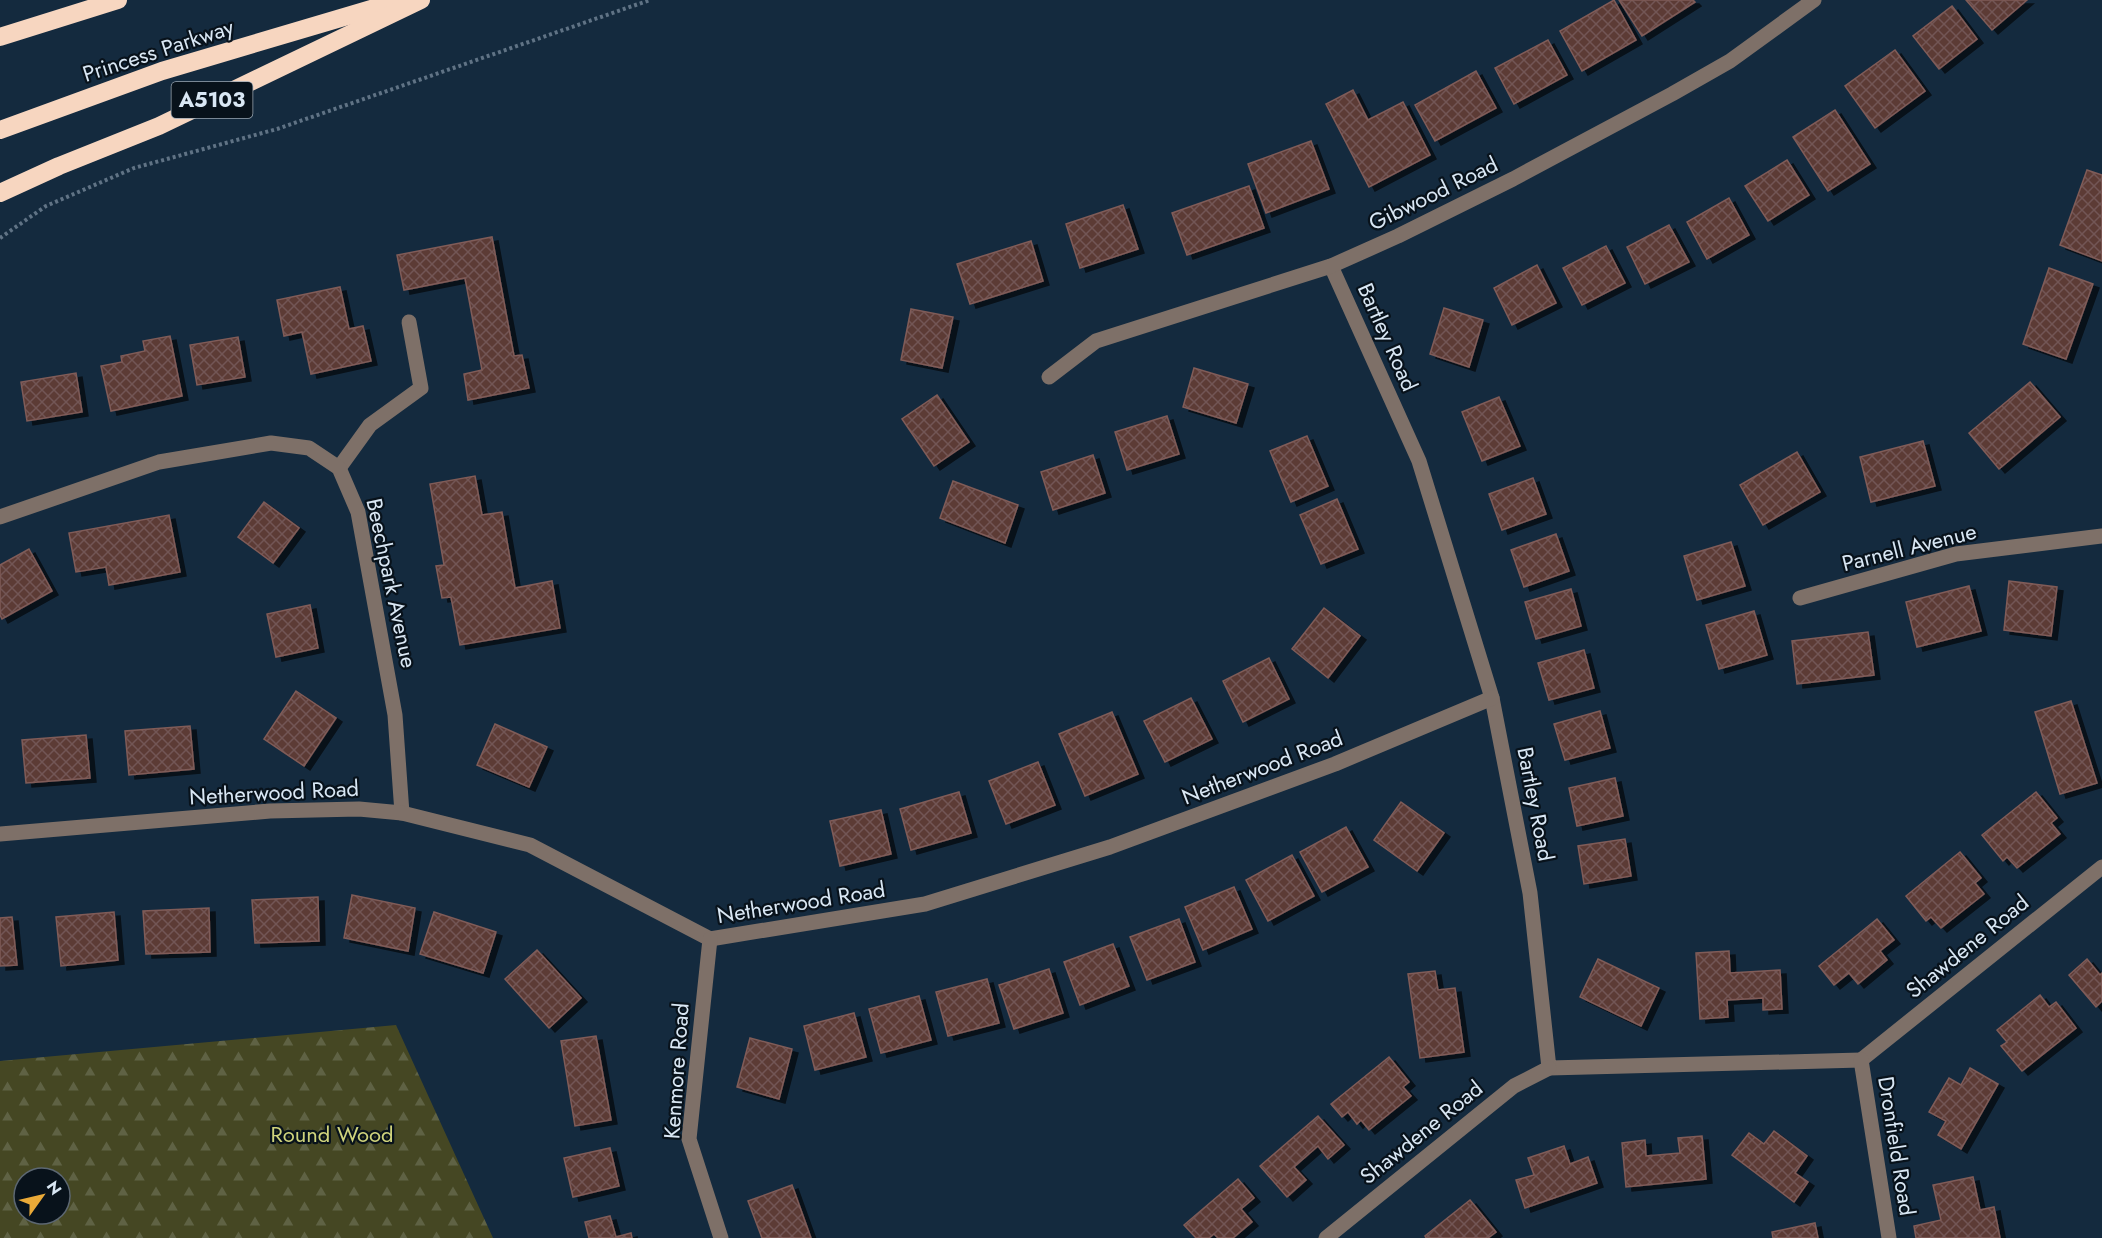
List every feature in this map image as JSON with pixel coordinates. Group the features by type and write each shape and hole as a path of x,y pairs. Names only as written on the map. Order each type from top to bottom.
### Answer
{"highway":[{"path":"0,37 118,0"},
{"name":"Princess Parkway","path":"0,130 162,72 402,0"},
{"name":"A5103","path":"0,193 59,166 159,126 421,0"}],"street":[{"name":"Gibwood Road","path":"1049,377 1096,340 1331,266 1419,226 1672,94 1730,61 1814,0"},
{"name":"Bartley Road","path":"1331,266 1419,461 1492,698 1530,893 1549,1068"},
{"path":"0,517 159,462 271,443 309,448 339,468 370,425 422,388 409,322"},
{"name":"Beechpark Avenue","path":"339,468 358,512 395,715 402,813"},
{"name":"Parnell Avenue","path":"1800,598 1956,554 2102,536"},
{"name":"Netherwood Road","path":"0,834 270,811 359,809 402,813 530,845 710,939 925,904 1110,848 1335,764 1492,698"},
{"name":"Shawdene Road","path":"1861,1060 2102,867"},
{"name":"Kenmore Road","path":"710,939 689,1139 721,1238"},
{"path":"1549,1068 1861,1060"},
{"name":"Dronfield Road","path":"1861,1060 1889,1238"},
{"name":"Shawdene Road","path":"1326,1238 1514,1086 1549,1068"}],"path":[{"path":"0,238 46,206 134,168 277,129 650,0"}],"green space":[{"name":"Round Wood","path":"396,1025 493,1238 0,1238 0,1061"}],"building":[{"path":"1614,0 1636,40 1582,71 1560,31"},
{"path":"1619,0 1693,0 1695,2 1642,36"},
{"path":"1966,0 2027,0 1992,30"},
{"path":"1952,6 1977,39 1939,69 1913,36"},
{"path":"1548,40 1567,75 1514,104 1495,68"},
{"path":"1895,50 1925,91 1875,128 1845,86"},
{"path":"1476,71 1496,108 1435,141 1415,105"},
{"path":"1353,90 1368,120 1403,102 1430,155 1369,187 1326,104"},
{"path":"1835,110 1870,164 1828,191 1793,137"},
{"path":"1311,141 1329,189 1266,213 1248,164"},
{"path":"1787,160 1809,195 1768,221 1745,186"},
{"path":"2087,170 2102,175 2102,261 2060,245"},
{"path":"1249,186 1264,228 1187,255 1172,213"},
{"path":"1729,198 1749,235 1707,259 1687,222"},
{"path":"1123,205 1138,249 1080,268 1066,224"},
{"path":"1669,225 1689,262 1645,284 1627,247"},
{"path":"492,237 514,356 522,355 529,388 468,400 464,374 482,370 465,278 404,290 397,255"},
{"path":"1031,241 1043,281 970,304 957,264"},
{"path":"1606,246 1625,283 1582,305 1563,268"},
{"path":"1537,265 1556,303 1512,325 1494,288"},
{"path":"2049,268 2093,284 2066,359 2023,344"},
{"path":"340,287 349,329 363,326 371,361 311,374 302,332 284,336 277,300"},
{"path":"1444,308 1483,320 1469,367 1430,354"},
{"path":"911,309 953,317 942,368 901,360"},
{"path":"170,336 182,396 111,411 101,366 122,362 121,356 145,351 143,341"},
{"path":"238,337 245,377 197,385 190,345"},
{"path":"1194,368 1248,384 1236,423 1183,407"},
{"path":"76,373 82,412 27,421 21,382"},
{"path":"2030,382 2060,417 1999,469 1969,433"},
{"path":"937,395 969,442 934,466 902,419"},
{"path":"1499,397 1520,446 1482,461 1462,412"},
{"path":"1167,416 1179,454 1127,470 1115,432"},
{"path":"1307,436 1328,486 1291,502 1270,451"},
{"path":"1923,441 1935,486 1871,502 1860,457"},
{"path":"1797,452 1820,492 1763,525 1740,485"},
{"path":"1093,455 1105,493 1053,510 1041,472"},
{"path":"475,476 482,515 502,512 515,588 552,581 560,628 460,645 451,597 442,598 436,566 444,565 430,484"},
{"path":"1533,478 1546,514 1502,530 1489,494"},
{"path":"953,481 1018,505 1005,543 940,518"},
{"path":"1337,499 1358,549 1321,564 1300,515"},
{"path":"264,502 299,528 273,563 238,537"},
{"path":"169,515 180,572 109,585 106,567 76,572 69,533"},
{"path":"1556,534 1569,571 1524,587 1511,550"},
{"path":"1731,542 1745,586 1697,600 1684,556"},
{"path":"29,549 52,591 2,619 0,615 0,565"},
{"path":"2009,581 2057,587 2051,636 2004,630"},
{"path":"1969,586 1981,631 1917,647 1906,602"},
{"path":"1571,589 1581,626 1536,639 1525,602"},
{"path":"310,605 318,648 276,657 267,614"},
{"path":"1324,608 1360,636 1328,678 1292,649"},
{"path":"1754,611 1767,655 1719,669 1706,625"},
{"path":"1868,632 1874,675 1797,684 1792,641"},
{"path":"1584,650 1594,688 1549,700 1538,663"},
{"path":"1269,658 1289,699 1243,722 1223,681"},
{"path":"296,691 336,718 304,766 264,739"},
{"path":"1191,698 1212,739 1165,762 1144,721"},
{"path":"2071,701 2097,783 2060,794 2035,712"},
{"path":"1600,711 1610,748 1565,760 1554,724"},
{"path":"1112,712 1138,774 1085,796 1059,734"},
{"path":"495,724 547,747 529,787 477,765"},
{"path":"190,726 194,769 129,775 125,731"},
{"path":"86,735 90,778 26,783 22,740"},
{"path":"1038,762 1055,805 1006,824 989,781"},
{"path":"1615,778 1623,816 1577,826 1569,788"},
{"path":"959,792 971,833 911,850 900,809"},
{"path":"2036,792 2057,818 2051,823 2060,834 2017,868 2007,857 2003,861 1982,835"},
{"path":"1401,802 1444,833 1417,871 1374,840"},
{"path":"881,810 891,854 840,866 830,821"},
{"path":"1346,827 1368,867 1322,892 1300,852"},
{"path":"1625,839 1631,876 1584,884 1578,846"},
{"path":"1960,852 1981,878 1975,883 1984,894 1941,928 1931,917 1926,921 1906,896"},
{"path":"1292,855 1314,896 1268,921 1246,880"},
{"path":"1234,887 1252,929 1203,950 1185,907"},
{"path":"352,895 415,908 408,951 344,938"},
{"path":"318,897 319,941 255,943 252,900"},
{"path":"209,908 210,952 146,954 143,911"},
{"path":"114,912 118,960 61,966 56,917"},
{"path":"434,912 496,932 483,973 420,954"},
{"path":"12,917 17,965 0,966 0,918"},
{"path":"1179,919 1195,962 1147,980 1130,937"},
{"path":"1877,919 1894,940 1880,951 1887,960 1858,984 1849,973 1834,985 1819,966"},
{"path":"1113,944 1129,986 1080,1005 1064,962"},
{"path":"537,950 581,998 549,1028 505,979"},
{"path":"1729,951 1730,973 1780,970 1782,1009 1763,1010 1763,998 1727,1000 1728,1017 1700,1019 1696,953"},
{"path":"1598,959 1659,988 1641,1026 1580,997"},
{"path":"2087,959 2100,975 2102,973 2102,1001 2096,1007 2069,975"},
{"path":"1049,969 1063,1013 1014,1029 999,985"},
{"path":"1435,971 1438,990 1455,988 1464,1052 1420,1058 1408,974"},
{"path":"987,979 999,1023 948,1036 936,992"},
{"path":"2040,995 2049,1007 2056,1002 2076,1028 2022,1071 2001,1046 2007,1042 1997,1030"},
{"path":"919,996 931,1040 881,1053 869,1009"},
{"path":"854,1013 866,1057 815,1070 804,1026"},
{"path":"596,1036 611,1120 575,1126 561,1041"},
{"path":"750,1038 792,1049 779,1099 737,1087"},
{"path":"1389,1057 1409,1082 1403,1087 1411,1096 1369,1130 1361,1120 1357,1124 1348,1112 1342,1117 1331,1104"},
{"path":"1970,1068 1998,1084 1961,1149 1938,1135 1946,1121 1929,1112 1949,1078 1961,1085"},
{"path":"1318,1116 1344,1145 1328,1159 1318,1146 1294,1167 1306,1180 1287,1197 1260,1166"},
{"path":"1774,1131 1807,1156 1795,1173 1808,1182 1794,1202 1732,1155 1749,1133 1764,1144"},
{"path":"1702,1136 1706,1179 1626,1187 1622,1143 1645,1140 1646,1156 1680,1153 1678,1138"},
{"path":"1564,1146 1570,1164 1588,1157 1597,1183 1525,1208 1516,1180 1534,1175 1528,1158"},
{"path":"610,1148 619,1186 573,1197 564,1158"},
{"path":"1973,1177 1980,1210 1994,1207 2000,1238 1916,1238 1914,1226 1941,1220 1933,1185"},
{"path":"1238,1179 1254,1198 1241,1209 1252,1222 1233,1238 1218,1238 1214,1234 1209,1238 1196,1238 1184,1225"},
{"path":"792,1185 811,1238 762,1238 748,1201"},
{"path":"1470,1200 1496,1232 1488,1238 1426,1238 1425,1236"},
{"path":"610,1216 616,1237 631,1233 632,1238 589,1238 585,1222"},
{"path":"1815,1223 1818,1238 1773,1238 1772,1232"}]}
